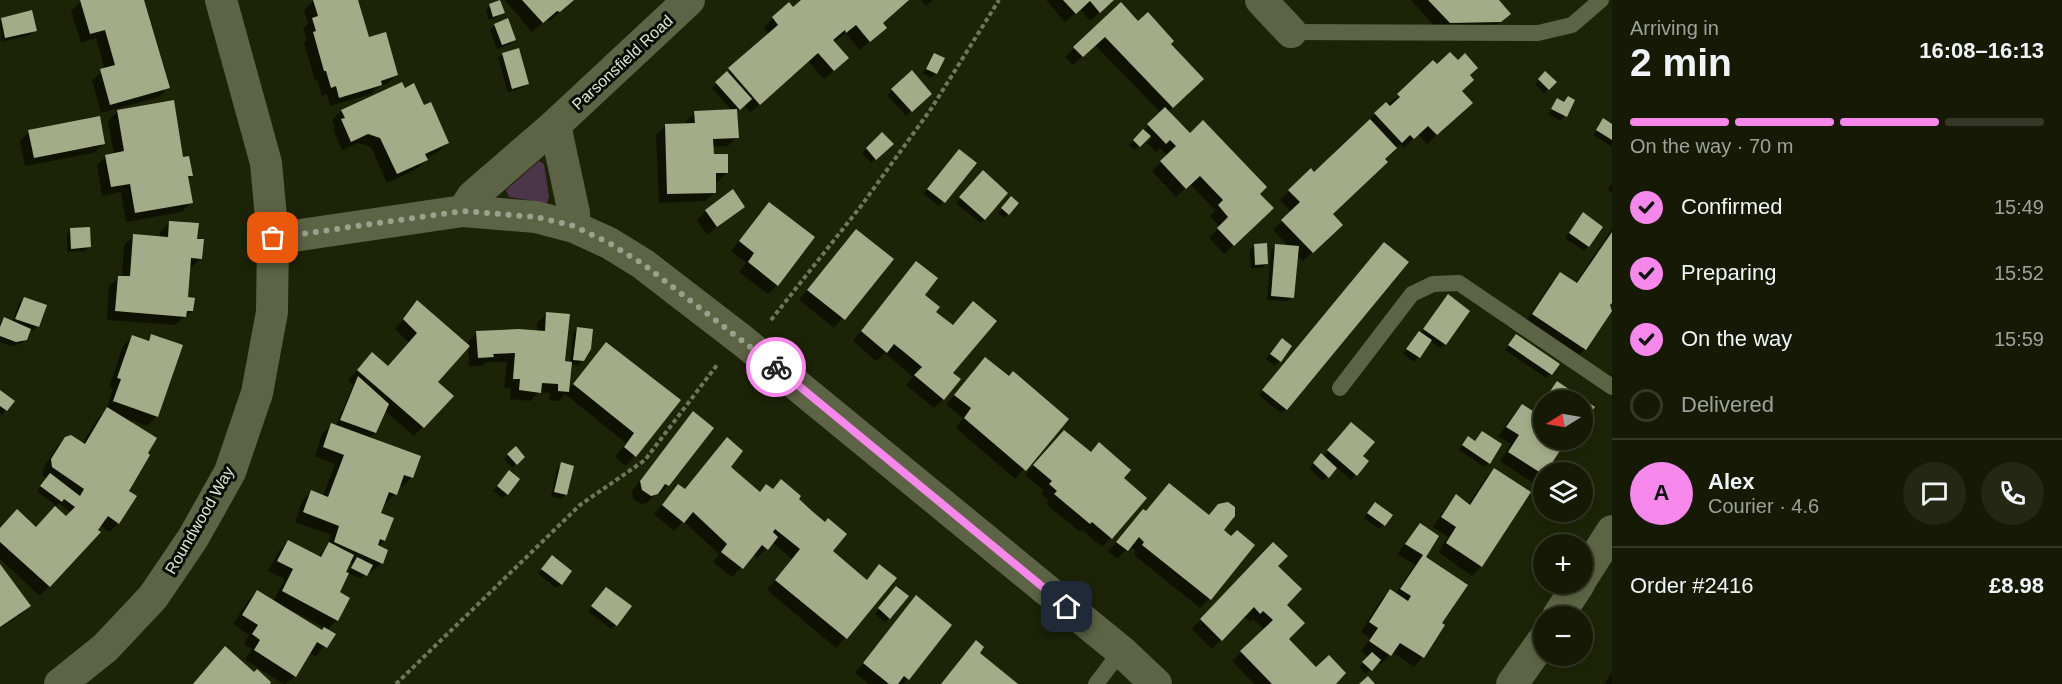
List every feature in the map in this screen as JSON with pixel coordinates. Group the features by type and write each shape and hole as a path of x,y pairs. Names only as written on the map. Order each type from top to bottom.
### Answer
{"street":[{"name":"Roundwood Way","path":"60,684 105,648 153,597 193,538 230,471 257,393 272,312 273,238 266,163 221,0"},
{"name":"Parsonsfield Road","path":"463,211 473,196 555,125 689,0"},
{"path":"1261,0 1291,32"},
{"path":"555,125 574,213 574,226"},
{"path":"273,238 463,211 536,217 574,226 609,243 643,264 743,341 1121,651 1156,684"},
{"path":"1593,561 1612,531"},
{"path":"1512,684 1533,654"}],"lane":[{"path":"1291,32 1538,33 1572,25 1601,0"},
{"path":"1340,388 1412,294 1433,284 1459,283 1612,387"},
{"path":"1096,684 1121,651"}],"path":[{"path":"396,684 580,505 645,460 714,369 743,341 770,320 861,207 932,109 999,0"}],"shaded area":[{"path":"539,161 544,164 549,197 547,203 509,197 506,190"}],"building":[{"path":"80,0 144,0 170,88 110,105 100,69 115,65 105,30 90,34"},
{"path":"313,0 358,0 369,37 386,32 398,75 381,81 382,85 339,98 336,86 331,88 326,71 324,71 313,32 316,31 312,18 318,16"},
{"path":"500,0 505,13 493,17 489,4"},
{"path":"522,0 574,0 543,23"},
{"path":"801,0 909,0 883,23 887,28 870,42 856,25 846,33 845,30 833,40 849,58 834,71 818,53 760,105 728,68 778,25 772,17 789,2 793,7"},
{"path":"1063,0 1114,0 1100,13 1090,1 1076,14"},
{"path":"1428,0 1499,0 1511,14 1501,22 1450,23"},
{"path":"1121,2 1138,21 1148,12 1174,41 1171,44 1204,79 1173,108 1105,37 1083,57 1073,47"},
{"path":"32,10 37,31 5,38 1,18"},
{"path":"508,18 516,40 502,45 494,24"},
{"path":"519,48 529,84 512,89 502,53"},
{"path":"1450,52 1458,60 1465,53 1478,68 1470,75 1474,80 1462,91 1473,103 1437,135 1428,126 1414,139 1410,135 1402,143 1374,113 1386,102 1390,106 1400,97 1397,94 1433,60 1437,64"},
{"path":"934,53 945,58 937,74 926,69"},
{"path":"912,70 932,94 912,112 891,89"},
{"path":"727,71 752,99 740,110 715,82"},
{"path":"1545,71 1557,82 1549,90 1538,79"},
{"path":"402,82 405,88 414,83 424,105 431,102 449,143 425,154 428,160 397,174 380,138 368,134 351,142 341,119 345,118 341,110"},
{"path":"1568,96 1575,100 1567,117 1551,109 1557,98 1564,102"},
{"path":"174,100 183,157 189,156 193,176 188,176 193,203 135,213 130,184 111,187 105,155 124,151 117,110"},
{"path":"1165,107 1190,133 1203,120 1267,187 1260,194 1274,208 1234,246 1217,228 1228,217 1218,205 1223,200 1200,176 1186,189 1160,161 1176,146 1170,140 1166,144 1147,124"},
{"path":"737,109 739,138 713,139 714,154 728,154 728,173 716,173 716,193 667,194 665,124 695,123 694,111"},
{"path":"100,116 105,144 34,158 28,130"},
{"path":"1603,118 1612,124 1612,140 1596,130"},
{"path":"1370,119 1397,148 1385,159 1388,162 1333,214 1343,225 1313,253 1281,220 1300,202 1288,190 1311,168 1314,172"},
{"path":"1143,129 1151,136 1140,147 1133,140"},
{"path":"882,132 894,144 876,160 866,148"},
{"path":"959,149 977,163 945,203 927,189"},
{"path":"983,170 1008,193 985,220 959,197"},
{"path":"733,189 745,207 717,227 705,210"},
{"path":"1011,196 1019,203 1009,215 1001,208"},
{"path":"769,202 815,237 778,286 748,262 754,253 739,241"},
{"path":"1583,212 1603,227 1589,247 1569,233"},
{"path":"169,221 199,223 197,239 204,239 202,259 191,258 188,297 195,298 193,311 187,311 186,317 115,311 118,276 130,276 133,234 168,237"},
{"path":"90,227 91,247 71,249 70,228"},
{"path":"856,229 894,259 845,320 807,290"},
{"path":"1612,232 1612,303 1610,305 1612,311 1586,350 1532,314 1560,272 1577,283"},
{"path":"1384,242 1409,262 1287,410 1262,390"},
{"path":"1267,243 1268,264 1255,265 1254,244"},
{"path":"1275,244 1299,246 1294,298 1271,296"},
{"path":"916,261 938,278 925,295 940,307 936,312 953,325 973,301 997,321 953,373 961,379 944,400 914,375 922,367 904,352 894,344 887,353 861,331"},
{"path":"1448,294 1470,311 1446,345 1423,329"},
{"path":"24,297 47,305 39,327 15,319"},
{"path":"417,300 470,346 438,382 454,396 424,428 357,370 372,352 388,366 417,333 403,319"},
{"path":"546,312 570,314 565,361 572,362 569,392 558,391 558,384 542,383 541,393 519,390 520,379 513,379 515,353 493,354 494,357 478,358 476,331 519,329 545,331"},
{"path":"4,317 31,329 27,340 16,342 0,336 0,327"},
{"path":"577,327 593,329 591,349 584,361 573,360"},
{"path":"1419,331 1432,340 1420,358 1406,349"},
{"path":"151,334 183,345 158,417 113,401 121,379 117,378 132,335 149,341"},
{"path":"1516,334 1560,364 1552,375 1508,345"},
{"path":"1282,338 1292,346 1281,362 1270,354"},
{"path":"606,342 681,400 636,457 624,447 634,433 573,384"},
{"path":"985,357 1009,376 1013,371 1069,419 1026,471 964,418 971,408 954,395"},
{"path":"358,376 389,404 376,433 340,420"},
{"path":"1557,381 1570,390 1551,390"},
{"path":"0,390 15,401 7,411 0,406"},
{"path":"1522,404 1533,411 1533,450 1560,450 1553,462 1533,462 1533,468 1508,452 1519,435 1506,427"},
{"path":"107,407 157,438 129,491 137,496 119,524 108,516 98,530 101,532 50,587 0,542 0,528 17,509 36,527 55,506 66,516 75,507 64,499 62,502 40,486 50,473 80,496 84,489 52,467 51,459 65,437 71,435 85,444"},
{"path":"693,411 714,428 669,486 665,484 658,494 651,496 642,490 640,481"},
{"path":"1351,422 1375,442 1363,456 1369,461 1357,476 1327,450"},
{"path":"331,423 421,456 413,478 404,475 397,495 389,492 381,513 394,518 385,541 380,539 378,545 388,550 383,564 334,542 339,526 303,512 311,490 328,497 344,455 323,447"},
{"path":"1064,430 1091,452 1099,442 1131,470 1124,478 1147,498 1112,539 1054,494 1057,491 1049,484 1052,481 1033,465"},
{"path":"1482,431 1502,444 1490,464 1462,445 1468,436 1475,441"},
{"path":"727,437 743,451 731,467 760,492 766,484 773,489 781,479 801,496 799,499 825,522 828,518 847,534 833,551 867,580 879,564 897,578 847,639 775,580 800,549 775,529 773,532 778,537 768,550 762,545 743,569 721,552 727,544 693,512 684,523 662,505 678,484 685,489"},
{"path":"516,446 525,457 517,465 507,454"},
{"path":"1321,453 1337,468 1329,478 1313,463"},
{"path":"561,462 574,466 567,495 554,492"},
{"path":"1494,468 1531,492 1482,567 1446,543 1456,527 1441,517 1456,494 1470,505"},
{"path":"509,470 520,479 508,495 497,486"},
{"path":"1169,483 1209,515 1218,504 1228,502 1235,507 1235,516 1224,530 1231,536 1237,530 1255,545 1211,600 1142,545 1144,542 1139,537 1128,551 1116,542 1143,509 1146,511"},
{"path":"1375,502 1393,515 1385,526 1367,513"},
{"path":"1420,523 1439,536 1426,557 1468,585 1442,623 1445,625 1424,658 1400,643 1391,656 1369,641 1378,628 1369,622 1390,589 1408,601 1411,596 1400,589 1423,555 1405,544"},
{"path":"288,540 321,557 329,542 354,555 340,592 350,598 338,621 282,591 293,569 277,561"},
{"path":"1273,542 1288,556 1278,566 1302,589 1287,605 1305,623 1289,639 1316,667 1329,655 1346,673 1336,684 1272,684 1240,651 1273,620 1263,611 1260,614 1254,607 1222,641 1200,619"},
{"path":"552,555 572,571 562,585 541,569"},
{"path":"357,557 373,565 367,576 351,568"},
{"path":"0,564 31,606 0,627"},
{"path":"896,586 909,596 890,619 878,608"},
{"path":"606,587 632,606 617,626 591,606"},
{"path":"257,590 322,630 324,627 336,634 327,648 317,642 296,677 254,650 260,640 252,634 258,625 242,615"},
{"path":"916,595 952,625 909,680 904,676 898,684 889,684 863,663"},
{"path":"976,640 984,647 980,653 1018,684 941,684"},
{"path":"225,646 254,672 257,669 271,682 270,684 193,684"},
{"path":"1372,652 1381,660 1372,671 1362,662"},
{"path":"1368,676 1375,684 1359,684"}],"way so far":[{"path":"273,238 463,211 536,217 574,226 609,243 643,264 776,367"}],"route":[{"path":"776,367 1067,607"}]}
